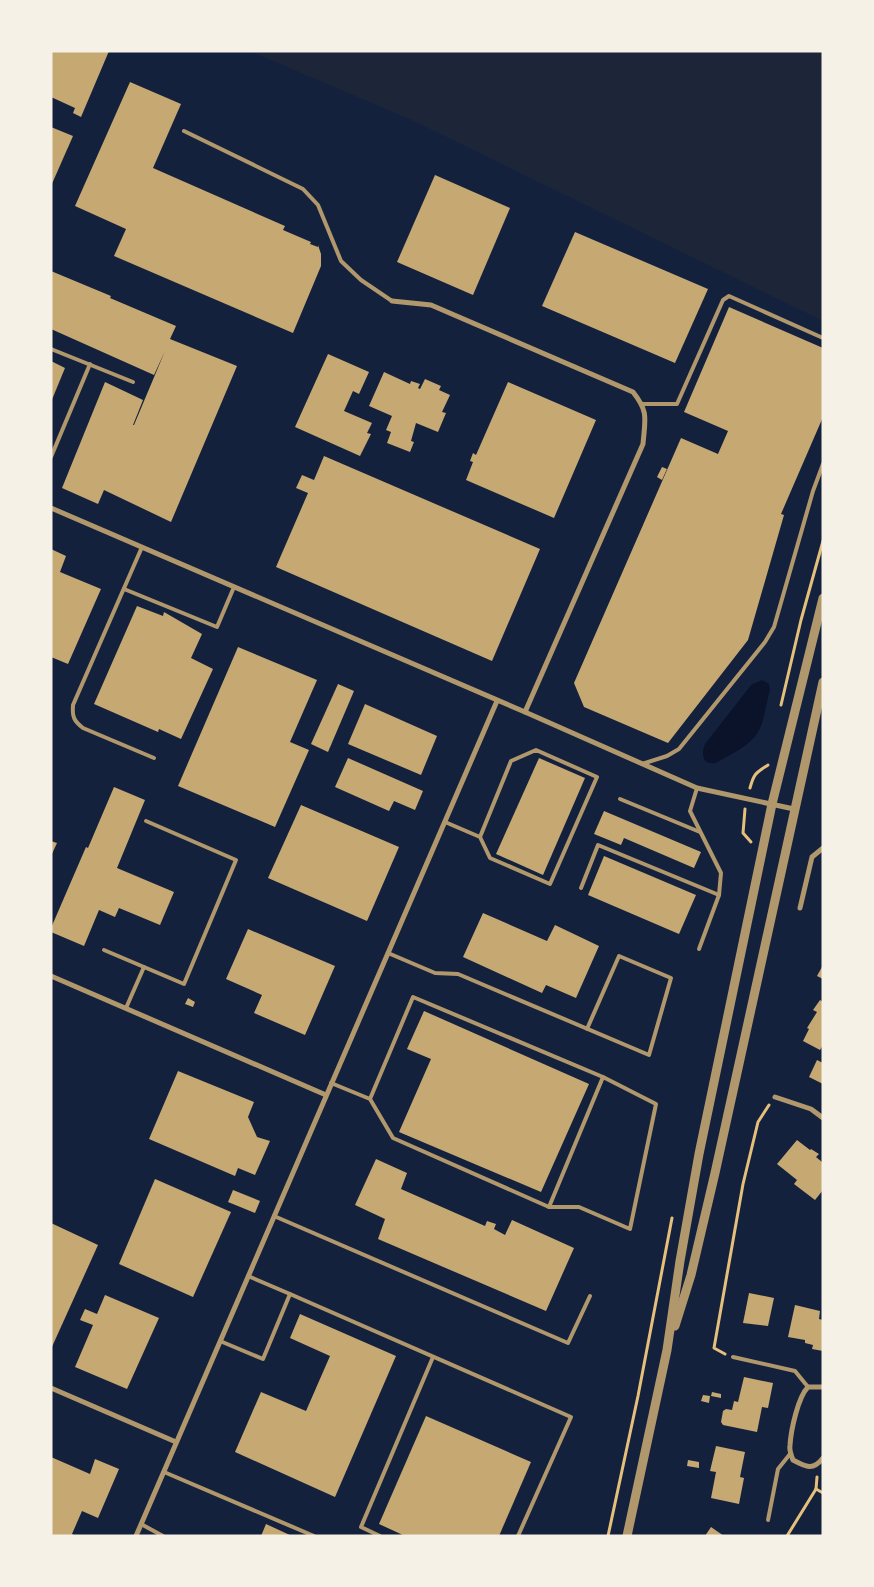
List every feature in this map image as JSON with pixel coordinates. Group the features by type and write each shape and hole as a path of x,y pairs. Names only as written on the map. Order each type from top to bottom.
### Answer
{"street":[{"path":"392,302 431,305 633,392 643,404 646,416 643,444 525,712"},
{"path":"51,508 697,788 731,797 794,809"},
{"path":"627,1536 667,1350 680,1261 699,1154 772,804 823,598"},
{"path":"667,1350 691,1275 716,1173 823,682"},
{"path":"136,1536 497,701"},
{"path":"800,908 812,857 823,848"},
{"path":"51,976 326,1095"},
{"path":"774,1096 811,1109 823,1118"},
{"path":"823,1387 808,1387 800,1399 789,1446 790,1454 794,1460 809,1467 817,1465 823,1458"},
{"path":"51,1388 176,1442"}],"lane":[{"path":"184,131 303,189 318,205 341,261 361,280 392,302"},
{"path":"643,404 677,404 723,300 729,296 823,338"},
{"path":"51,349 133,382"},
{"path":"51,456 90,364"},
{"path":"642,764 667,756 679,749 774,627 810,500 823,464"},
{"path":"142,547 73,705 72,714 74,721 83,728 154,758"},
{"path":"124,589 217,627 234,587"},
{"path":"445,822 480,836 490,858 550,884 597,777 536,750 511,761 480,836"},
{"path":"697,788 690,811 721,873 719,895 699,949"},
{"path":"620,799 700,832"},
{"path":"104,950 184,984 236,860 146,821"},
{"path":"581,888 598,845 719,895"},
{"path":"388,954 435,973 458,974 587,1029 649,1055 671,978 619,956 587,1029"},
{"path":"126,1008 144,967"},
{"path":"331,1083 370,1100 393,1138 550,1207 579,1207 630,1229 656,1104 603,1077 413,997 370,1100"},
{"path":"550,1207 603,1077"},
{"path":"274,1216 568,1343 590,1296"},
{"path":"248,1276 571,1416 518,1536"},
{"path":"220,1340 262,1359 290,1294"},
{"path":"380,1536 361,1527 433,1357"},
{"path":"733,1357 795,1371 808,1387"},
{"path":"768,1520 778,1469 790,1454"},
{"path":"164,1472 314,1536"},
{"path":"141,1524 163,1536"}],"path":[{"path":"780,712 801,620 823,541"},
{"path":"751,785 753,776 760,769 767,766 769,760"},
{"path":"744,814 743,832 750,841"},
{"path":"733,1357 714,1348 743,1184 758,1122 774,1096"},
{"path":"787,1536 816,1489 823,1493"}],"shaded area":[{"path":"250,51 823,51 823,321 414,121"},
{"path":"762,680 769,684 770,690 764,717 758,732 739,750 716,763 705,761 703,751 705,744 751,685"}],"building":[{"path":"52,51 109,51 81,117 73,113 75,108 51,97"},
{"path":"130,82 181,104 153,168 285,226 283,230 311,242 310,244 318,247 318,245 321,254 321,266 293,333 114,256 126,229 75,206"},
{"path":"51,127 73,136 51,186"},
{"path":"435,175 510,208 473,295 397,262"},
{"path":"575,232 708,289 675,363 542,306"},
{"path":"51,271 176,326 170,339 237,366 171,522 104,490 98,504 62,488 105,382 143,400 134,425 165,351 154,375 51,329"},
{"path":"729,307 823,348 823,417 781,514 784,515 748,640 668,743 584,707 574,683 681,438 718,454 728,431 684,412"},
{"path":"328,354 369,372 359,394 353,391 344,411 372,423 367,433 371,434 360,456 295,427"},
{"path":"51,361 65,368 51,402"},
{"path":"384,372 410,384 411,381 420,384 418,388 420,389 425,379 441,386 439,390 450,395 442,412 446,413 438,432 416,423 411,441 414,442 410,452 387,443 391,432 386,430 392,416 369,406"},
{"path":"508,382 596,420 554,518 466,480 473,462 470,461 473,453 476,455"},
{"path":"324,456 540,549 492,661 276,567 308,493 296,488 302,475 314,480"},
{"path":"662,467 667,469 662,480 657,477"},
{"path":"51,549 66,556 60,572 101,589 68,664 51,657"},
{"path":"137,606 163,616 164,612 202,634 191,658 213,669 181,739 159,729 158,732 94,704"},
{"path":"238,647 317,680 290,742 309,750 275,827 178,786"},
{"path":"338,684 354,691 328,752 311,744"},
{"path":"365,704 437,736 421,775 348,744"},
{"path":"348,758 423,791 415,810 394,801 389,811 335,787"},
{"path":"539,758 585,778 543,875 496,854"},
{"path":"114,787 145,800 117,868 174,892 160,925 119,908 115,917 99,910 84,946 51,932 51,928"},
{"path":"301,805 399,847 367,921 268,878"},
{"path":"604,811 701,852 694,868 624,838 621,845 594,834"},
{"path":"51,841 57,843 51,856"},
{"path":"604,856 696,895 679,934 588,895"},
{"path":"483,913 547,941 555,925 599,946 576,998 546,985 542,993 463,957"},
{"path":"248,929 335,966 305,1035 254,1013 262,995 226,979"},
{"path":"823,965 823,979 817,976"},
{"path":"188,998 195,1002 193,1007 185,1004"},
{"path":"820,1000 823,1002 823,1045 820,1050 803,1041 809,1029 807,1028 817,1012 813,1010"},
{"path":"424,1011 589,1084 541,1192 399,1132 431,1059 407,1049"},
{"path":"817,1060 823,1063 823,1084 809,1077"},
{"path":"178,1071 254,1102 248,1117 257,1137 270,1141 255,1175 238,1168 235,1176 149,1139"},
{"path":"797,1140 819,1154 816,1157 822,1162 823,1190 815,1200 794,1184 797,1180 777,1164"},
{"path":"376,1159 407,1173 401,1189 485,1226 487,1221 496,1224 494,1229 505,1235 512,1220 574,1248 546,1311 378,1239 385,1219 355,1205"},
{"path":"155,1179 231,1212 193,1297 119,1264"},
{"path":"233,1190 260,1201 255,1213 228,1202"},
{"path":"51,1223 98,1245 51,1349"},
{"path":"749,1293 774,1298 768,1326 743,1323"},
{"path":"105,1295 159,1318 127,1389 75,1367 93,1325 80,1320 85,1309 97,1314"},
{"path":"795,1305 820,1311 819,1319 823,1320 823,1351 812,1349 813,1345 805,1343 805,1340 788,1337"},
{"path":"300,1314 396,1356 335,1497 235,1452 261,1392 306,1411 330,1356 290,1338"},
{"path":"744,1377 773,1383 768,1408 762,1407 757,1432 723,1425 721,1422 723,1411 726,1409 732,1410 734,1401 738,1402"},
{"path":"712,1392 721,1394 721,1398 711,1396"},
{"path":"703,1395 710,1396 709,1403 701,1401"},
{"path":"426,1416 531,1462 499,1536 405,1536 379,1524"},
{"path":"716,1446 745,1452 740,1477 744,1478 739,1504 711,1498 716,1472 710,1471"},
{"path":"51,1457 90,1474 95,1459 119,1469 98,1518 82,1511 72,1534 75,1536 51,1536"},
{"path":"688,1460 699,1462 699,1468 687,1466"},
{"path":"266,1524 292,1536 261,1536"},
{"path":"711,1527 724,1536 705,1536"}]}
